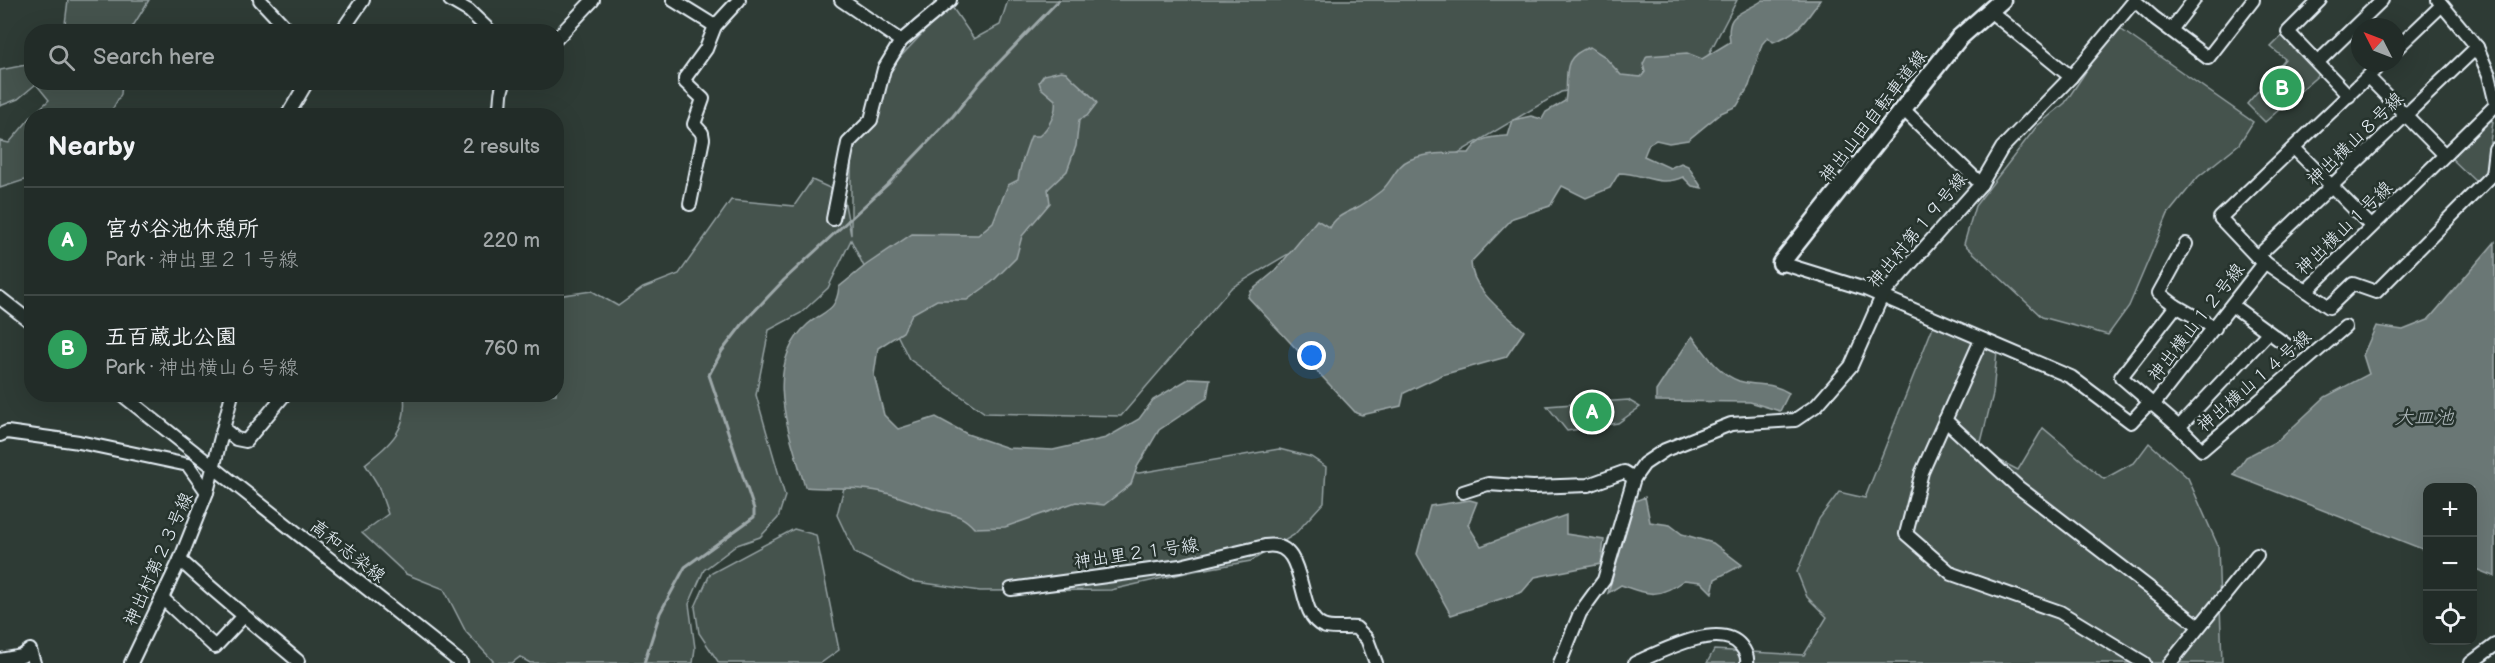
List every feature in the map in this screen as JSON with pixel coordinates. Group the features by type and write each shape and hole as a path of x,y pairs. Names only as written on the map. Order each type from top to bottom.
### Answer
{"main road":[{"name":"神出山田自転車道線","path":"1781,263 1959,38 1996,5"}],"street":[{"path":"260,0 282,24"},
{"path":"346,24 363,0"},
{"path":"450,0 469,11 483,24"},
{"path":"564,30 592,0"},
{"path":"673,0 715,26"},
{"path":"690,204 703,139 694,124 703,99 685,82 685,78 701,57 715,26 739,0"},
{"path":"841,0 902,42"},
{"path":"832,219 848,143 871,120 884,69 902,42 950,0"},
{"path":"2135,0 2208,58 2253,0"},
{"name":"神出村第１９号線","path":"1560,663 1580,613 1604,580 1634,478 1644,464 1665,450 1731,423 1795,420 1817,405 1851,366 1882,296 1981,184 2002,148 2071,77 2135,0"},
{"path":"2171,30 2194,0"},
{"path":"2320,0 2288,32 2349,96"},
{"path":"2318,62 2382,0"},
{"path":"2405,40 2440,3 2467,32 2477,47 2489,75 2495,100"},
{"path":"1996,5 2071,77"},
{"name":"神出横山８号線","path":"2261,260 2331,186 2477,47"},
{"name":"神出横山１号線","path":"2373,72 2220,218 2261,260 2306,291 2495,105"},
{"path":"2368,77 2444,154"},
{"path":"292,108 302,90"},
{"path":"501,90 501,108"},
{"path":"1904,110 1981,184"},
{"path":"2294,148 2371,226"},
{"path":"2306,291 2329,307 2353,284 2376,292 2492,175 2495,149"},
{"path":"2187,244 2159,293 2175,306 2215,328"},
{"name":"神出横山１２号線","path":"1981,340 2071,376 2131,422 2145,407 2154,404 2215,328 2261,260"},
{"path":"1781,263 1882,296 1981,340 1922,472 1906,534 1952,573 2060,612 2144,663"},
{"path":"0,298 24,317"},
{"name":"神出横山１４号線","path":"2175,306 2121,377 2154,404 2202,450 2345,327"},
{"name":"神出横山１４号線","path":"2232,306 2289,347"},
{"path":"2179,427 2268,333"},
{"name":"高和志染線","path":"131,402 460,663"},
{"name":"神出村第２３号線","path":"131,663 180,560 207,492 230,402"},
{"path":"224,429 236,439 246,441 278,402"},
{"path":"1945,420 2018,487 2199,626"},
{"path":"0,435 7,432 46,437 188,465 207,492"},
{"path":"1463,492 1488,484 1533,487 1588,485 1624,472 1634,478"},
{"name":"神出里２１号線","path":"1011,589 1180,566 1265,546 1279,546 1290,553 1314,618 1323,626 1356,628 1367,639 1376,663"},
{"path":"2170,663 2257,555"},
{"path":"180,560 243,617 298,661"},
{"path":"162,598 216,647 243,617"},
{"path":"1635,663 1698,638 1723,635 1732,638 1741,647 1747,663"},
{"path":"2471,663 2495,645"},
{"path":"0,660 22,656 30,650 34,663"}],"shaded area":[{"path":"68,0 149,0 134,24 65,24"},
{"path":"1008,0 1737,0 1703,65 1561,92 1231,288 1121,416 985,413 909,359 851,240 828,288 801,313 769,330 756,395 785,496 778,518 760,537 737,545 704,570 689,604 695,648 693,663 530,663 520,657 512,663 495,663 466,632 444,589 406,574 362,533 388,514 378,485 365,464 396,435 403,418 405,402 564,402 564,295 592,291 618,306 643,288 679,274 731,200 794,206 812,180 843,194 851,235 851,147 875,124 889,69 950,4 974,39 1000,25"},
{"path":"2116,26 2253,122 2239,144 2198,177 2168,214 2129,306 2108,335 2042,317 1964,244 1975,206 2037,126 2065,103"},
{"path":"2283,35 2322,72 2265,122 2247,104 2285,59 2271,47"},
{"path":"24,65 24,90 29,90 18,99 0,106 0,70"},
{"path":"41,90 121,90 113,108 40,108 49,100"},
{"path":"2488,117 2493,122 2485,174 2477,183 2450,157"},
{"path":"24,125 24,180 0,188 0,141 9,143"},
{"path":"1934,324 1997,351 1993,394 1979,450 2018,470 2043,428 2104,479 2135,462 2149,443 2188,478 2218,546 2222,663 1707,663 1714,650 1804,655 1827,617 1807,597 1797,572 1819,519 1839,492 1865,498"},
{"path":"1628,400 1640,407 1618,423 1567,431 1547,406"},
{"path":"1279,449 1311,457 1326,467 1324,502 1294,535 1251,561 1111,590 980,591 910,581 855,553 837,515 847,476 1101,470 1139,473"},
{"path":"794,529 816,535 839,650 821,663 719,663 699,633 695,607 710,574"}],"water":[{"path":"1763,0 1820,0 1795,31 1773,42 1768,37 1762,44 1749,86 1737,106 1721,113 1688,140 1669,143 1656,140 1649,144 1644,156 1670,168 1681,163 1688,166 1702,188 1692,186 1683,177 1659,181 1619,173 1610,188 1586,198 1562,186 1550,206 1513,218 1471,262 1472,272 1483,291 1524,331 1506,357 1442,375 1404,393 1401,406 1362,415 1356,413 1248,297 1251,291 1275,271 1317,220 1330,228 1339,217 1381,191 1405,162 1432,154 1469,153 1481,141 1508,136 1513,120 1531,116 1542,119 1546,112 1565,101 1567,69 1573,57 1580,51 1590,47 1604,56 1621,75 1641,77 1645,72 1643,64 1647,56 1687,53 1702,59 1730,42 1730,24 1733,19"},
{"path":"1066,72 1097,103 1087,116 1079,120 1076,146 1067,171 1048,189 1050,203 1022,236 1016,258 992,282 967,300 937,300 912,314 903,332 878,348 874,375 884,415 898,429 936,417 967,434 1008,448 1053,450 1106,438 1139,419 1153,400 1190,378 1210,379 1207,398 1159,430 1137,467 1131,484 1104,505 1076,502 1005,527 974,528 956,515 880,491 805,487 783,403 782,381 785,360 794,341 808,324 832,306 839,287 866,265 912,234 978,235 993,222 1008,185 1018,180 1031,136 1039,136 1043,133 1053,115 1055,100 1041,88 1039,82 1044,75"},
{"name":"大皿池","path":"2495,242 2495,577 2477,570 2477,483 2423,483 2423,549 2233,475 2246,457 2279,440 2325,397 2369,374 2363,355 2376,326 2403,330 2428,320"},
{"path":"1692,336 1712,362 1724,373 1739,381 1776,387 1789,393 1780,411 1750,402 1656,401 1656,391"},
{"path":"1645,497 1650,522 1670,525 1682,534 1713,543 1742,565 1715,579 1712,593 1701,582 1684,580 1660,593 1647,593 1621,585 1608,593 1635,501"},
{"path":"1470,500 1477,502 1468,525 1481,546 1566,515 1566,534 1604,540 1601,564 1535,577 1522,592 1451,615 1417,554 1430,506"}],"waterway":[{"path":"644,663 660,613 685,567 754,517 754,509 709,375 722,351 745,321 784,280 888,184 953,116 981,81 1059,0"}],"place":[{"name":"五百蔵北公園","path":"2282,88"},
{"name":"宮が谷池休憩所","path":"1592,412"}]}
